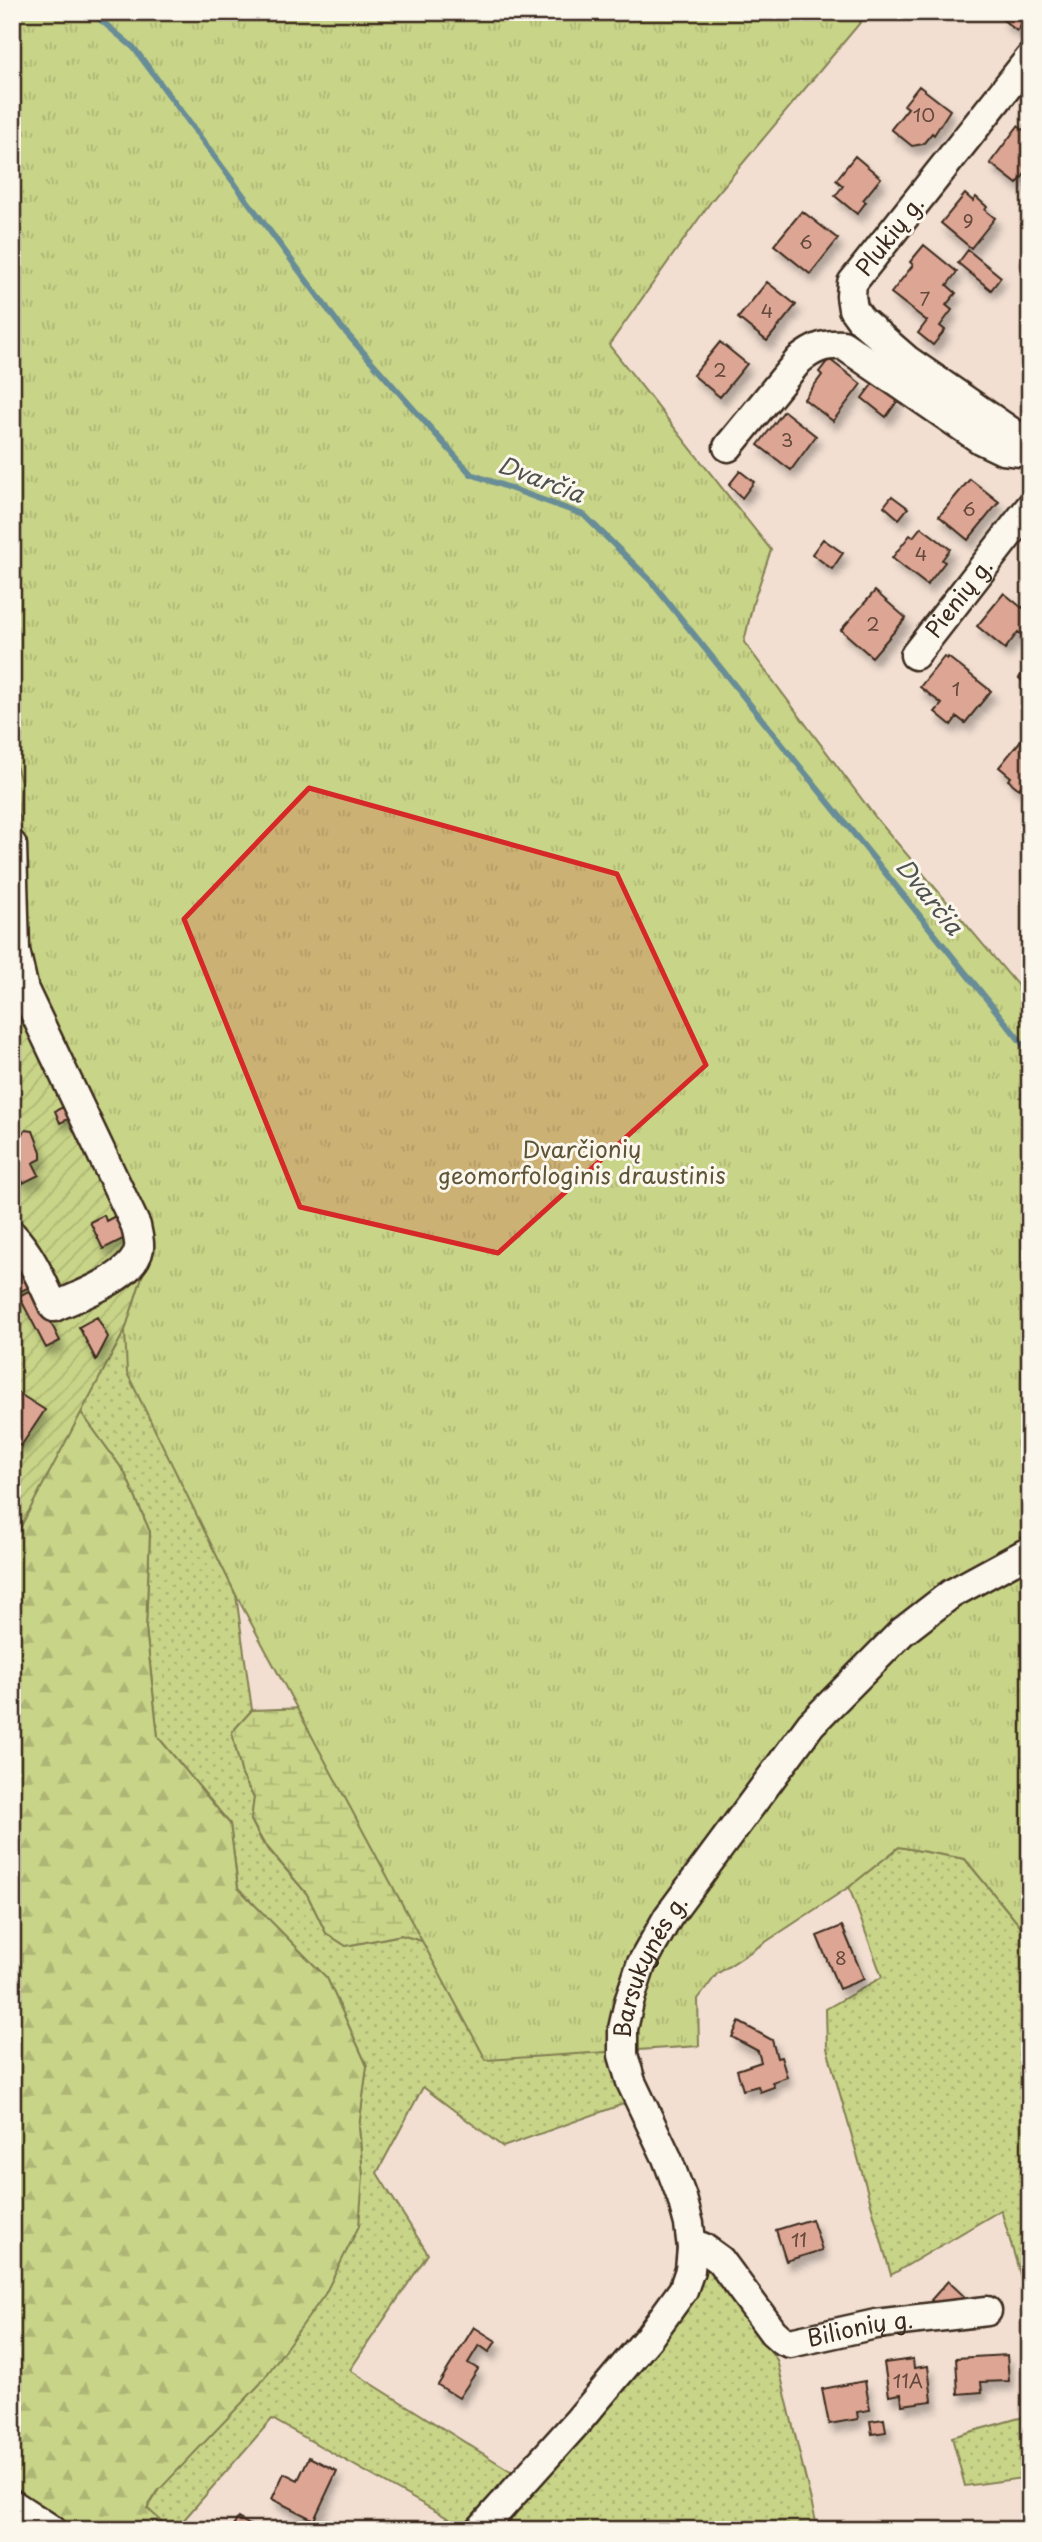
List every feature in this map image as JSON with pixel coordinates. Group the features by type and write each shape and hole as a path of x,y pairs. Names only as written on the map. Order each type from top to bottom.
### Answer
{"street":[{"name":"Plukių g.","path":"1030,58 852,283 851,296 853,309 861,320 907,360 1030,445"},
{"path":"728,447 799,360 813,349 827,344 843,345 980,439 1003,450 1030,453"},
{"name":"Pienių g.","path":"915,655 1030,507"},
{"path":"12,845 15,950 24,990 136,1226 139,1248 132,1263 120,1275 54,1307 36,1268 12,1235"},
{"name":"Barsukynės g.","path":"480,2530 579,2420 674,2305 690,2270 692,2248 682,2198 667,2158 631,2082 623,2055 623,2029 641,1965 668,1917 811,1724 902,1632 951,1594 1030,1551"},
{"name":"Bilionių g.","path":"692,2248 702,2247 720,2260 774,2332 790,2343 876,2324 987,2311"},
{"path":"12,2504 52,2530"}],"highlighted area":[{"path":"309,788 617,874 706,1065 498,1253 300,1207 184,919"}],"green space":[{"name":"Dvarčionių geomorfologinis draustinis","path":"12,12 869,12 712,200 609,345 771,550 753,603 744,642 876,818 1030,1000 1030,1938 965,1859 899,1847 849,1887 717,1974 698,1999 699,2046 486,2060 236,1595 127,1373 125,1330 145,1267 27,974 15,889 21,782 12,753"},
{"path":"12,753 21,782 15,889 27,974 145,1267 125,1330 12,1543"},
{"path":"125,1330 128,1373 236,1595 252,1710 232,1732 242,1775 254,1798 251,1820 262,1842 307,1894 326,1933 346,1946 402,1935 422,1941 508,1887 646,2096 503,2147 423,2087 377,2173 428,2254 350,2370 533,2485 677,2320 708,2267 777,2360 818,2530 469,2530 272,2419 175,2530 171,2530 147,2509 363,2177 359,2127 367,2066 327,1978 238,1888 230,1824 158,1737 146,1628 150,1532 125,1473 80,1411"},
{"path":"80,1411 125,1473 150,1532 146,1628 158,1737 230,1824 238,1888 327,1978 367,2066 359,2127 363,2177 359,2226 325,2294 260,2384 158,2491 147,2508 171,2530 76,2530 12,2489 12,1543"},
{"path":"364,1706 422,1941 401,1935 346,1946 326,1933 307,1894 263,1842 251,1820 254,1798 242,1775 232,1732 252,1710"},
{"path":"899,1847 965,1859 1030,1938 1030,2308 1001,2210 891,2275 827,2048 826,2009 882,1977 849,1887"},
{"path":"1030,2415 1030,2477 965,2486 952,2437"}],"building":[{"path":"1007,12 1022,12 1028,17 1017,31 1002,19"},
{"path":"919,86 950,110 934,135 932,133 923,144 912,146 891,129 908,108 904,105"},
{"path":"1018,126 1030,135 1030,167 1017,184 990,163"},
{"path":"855,156 881,178 863,200 866,202 857,214 835,196 843,186 836,180"},
{"path":"965,194 973,201 976,197 995,218 971,248 941,223"},
{"path":"802,211 838,239 810,274 774,245"},
{"path":"924,245 957,272 947,285 956,293 946,305 952,310 940,326 945,330 933,345 918,333 927,321 891,293 913,265 910,262"},
{"path":"968,250 1001,277 991,290 958,263"},
{"path":"767,282 796,305 767,341 738,318"},
{"path":"720,342 747,364 720,397 693,375"},
{"path":"829,359 861,384 833,421 804,399 822,375 819,372"},
{"path":"874,382 898,400 886,417 862,398"},
{"path":"784,411 816,436 791,470 758,445"},
{"path":"740,471 754,482 742,498 729,485"},
{"path":"970,479 999,502 968,540 939,516"},
{"path":"892,496 908,508 899,519 884,506"},
{"path":"921,527 950,549 942,560 945,562 927,585 892,558 910,535 913,537"},
{"path":"823,539 843,553 832,569 812,554"},
{"path":"875,591 906,618 872,657 841,630"},
{"path":"1004,593 1022,608 1025,605 1030,609 1030,638 1028,640 1018,632 1005,649 977,626"},
{"path":"944,657 948,657 991,691 965,723 957,717 951,725 935,712 942,704 920,687"},
{"path":"1030,664 1030,687 1019,678"},
{"path":"1026,734 1030,737 1030,793 1021,786 1019,789 1008,780 1011,777 999,767"},
{"path":"67,1105 73,1117 60,1123 55,1111"},
{"path":"25,1130 33,1131 41,1159 33,1163 39,1175 23,1183 18,1172 12,1174 12,1144"},
{"path":"123,1212 133,1234 103,1249 90,1222 104,1215 106,1221"},
{"path":"24,1264 34,1285 19,1292 12,1279 12,1270"},
{"path":"34,1288 60,1341 46,1348 19,1296"},
{"path":"97,1317 108,1337 96,1360 79,1327"},
{"path":"12,1389 45,1410 21,1446 12,1441"},
{"path":"842,1926 864,1979 839,1989 817,1936"},
{"path":"739,2022 772,2040 777,2058 781,2057 787,2077 772,2082 774,2087 760,2092 758,2086 743,2090 737,2070 761,2062 758,2051 732,2037"},
{"path":"812,2219 822,2250 786,2261 776,2230"},
{"path":"948,2281 966,2298 963,2302 935,2304 931,2300"},
{"path":"474,2327 496,2341 489,2352 479,2345 468,2363 478,2369 459,2398 438,2385"},
{"path":"1007,2355 1009,2381 981,2382 982,2392 958,2394 956,2358"},
{"path":"913,2359 914,2368 928,2366 932,2401 902,2405 901,2394 889,2396 884,2363"},
{"path":"865,2381 870,2410 857,2412 858,2419 829,2424 822,2389"},
{"path":"884,2419 886,2432 872,2434 870,2421"},
{"path":"309,2457 337,2471 314,2520 272,2499 284,2473 298,2480"},
{"path":"238,2518 258,2530 231,2530"}],"waterway":[{"name":"Dvarčia","path":"91,12 134,48 341,327 471,474 584,515 650,580 1030,1053"}]}
